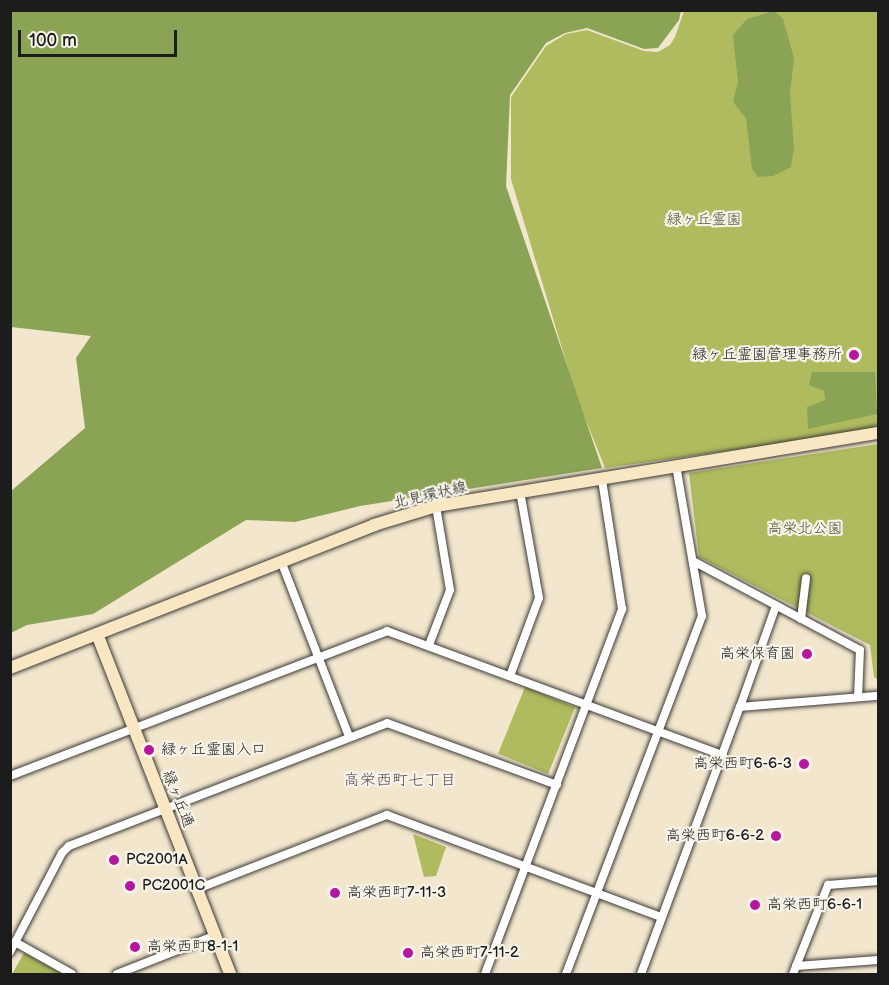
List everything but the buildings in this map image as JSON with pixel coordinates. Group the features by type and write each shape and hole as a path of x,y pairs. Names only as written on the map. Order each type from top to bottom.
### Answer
{"main road":[{"name":"北見環状線","path":"10,668 374,525 436,506 879,433"},
{"name":"緑ヶ丘通","path":"97,634 230,975"}],"street":[{"path":"566,975 702,616 676,465"},
{"path":"485,975 622,609 602,480"},
{"path":"510,676 539,598 520,491"},
{"path":"429,645 450,590 436,506"},
{"path":"281,561 349,736"},
{"path":"693,561 860,650 858,697"},
{"path":"801,619 806,578"},
{"path":"641,975 776,606"},
{"path":"10,776 387,631 723,755"},
{"path":"740,707 879,696"},
{"path":"10,952 62,853 69,846 387,723 557,785"},
{"path":"197,889 387,815 662,917"},
{"path":"879,880 828,885 795,970 879,960"},
{"path":"10,930 18,939 72,975"},
{"path":"117,975 216,935"}],"green space":[{"path":"11,10 681,11 679,20 658,48 644,49 587,28 565,33 546,43 510,95 506,186 602,468 360,506 295,522 246,520 93,614 27,625 11,633 11,491 85,428 76,358 91,336 11,327"},
{"name":"緑ヶ丘霊園","path":"684,11 878,11 878,427 805,440 605,468 577,398 511,179 511,97 546,46 566,34 587,30 644,51 658,52 670,45"},
{"path":"774,11 783,19 794,58 790,94 794,148 791,167 773,176 758,177 752,169 746,118 733,102 738,82 733,35 747,19"},
{"path":"812,372 875,372 877,414 808,429 807,407 825,400 824,391 809,385"},
{"name":"高栄北公園","path":"878,444 878,680 874,677 870,645 699,557 689,473"},
{"path":"525,687 575,707 548,774 498,754"},
{"path":"413,834 446,847 436,876 424,877"},
{"path":"24,953 62,974 12,974"}],"place":[{"name":"緑ヶ丘霊園管理事務所","path":"854,355"},
{"name":"高栄保育園","path":"807,654"},
{"name":"緑ヶ丘霊園入口","path":"149,750"},
{"name":"高栄西町6-6-3","path":"804,764"},
{"name":"高栄西町6-6-2","path":"776,836"},
{"name":"PC2001A","path":"114,860"},
{"name":"PC2001C","path":"130,886"},
{"name":"高栄西町7-11-3","path":"335,893"},
{"name":"高栄西町6-6-1","path":"755,905"},
{"name":"高栄西町8-1-1","path":"135,947"},
{"name":"高栄西町7-11-2","path":"408,953"}],"district":[{"name":"高栄西町七丁目","path":"400,781"}]}
